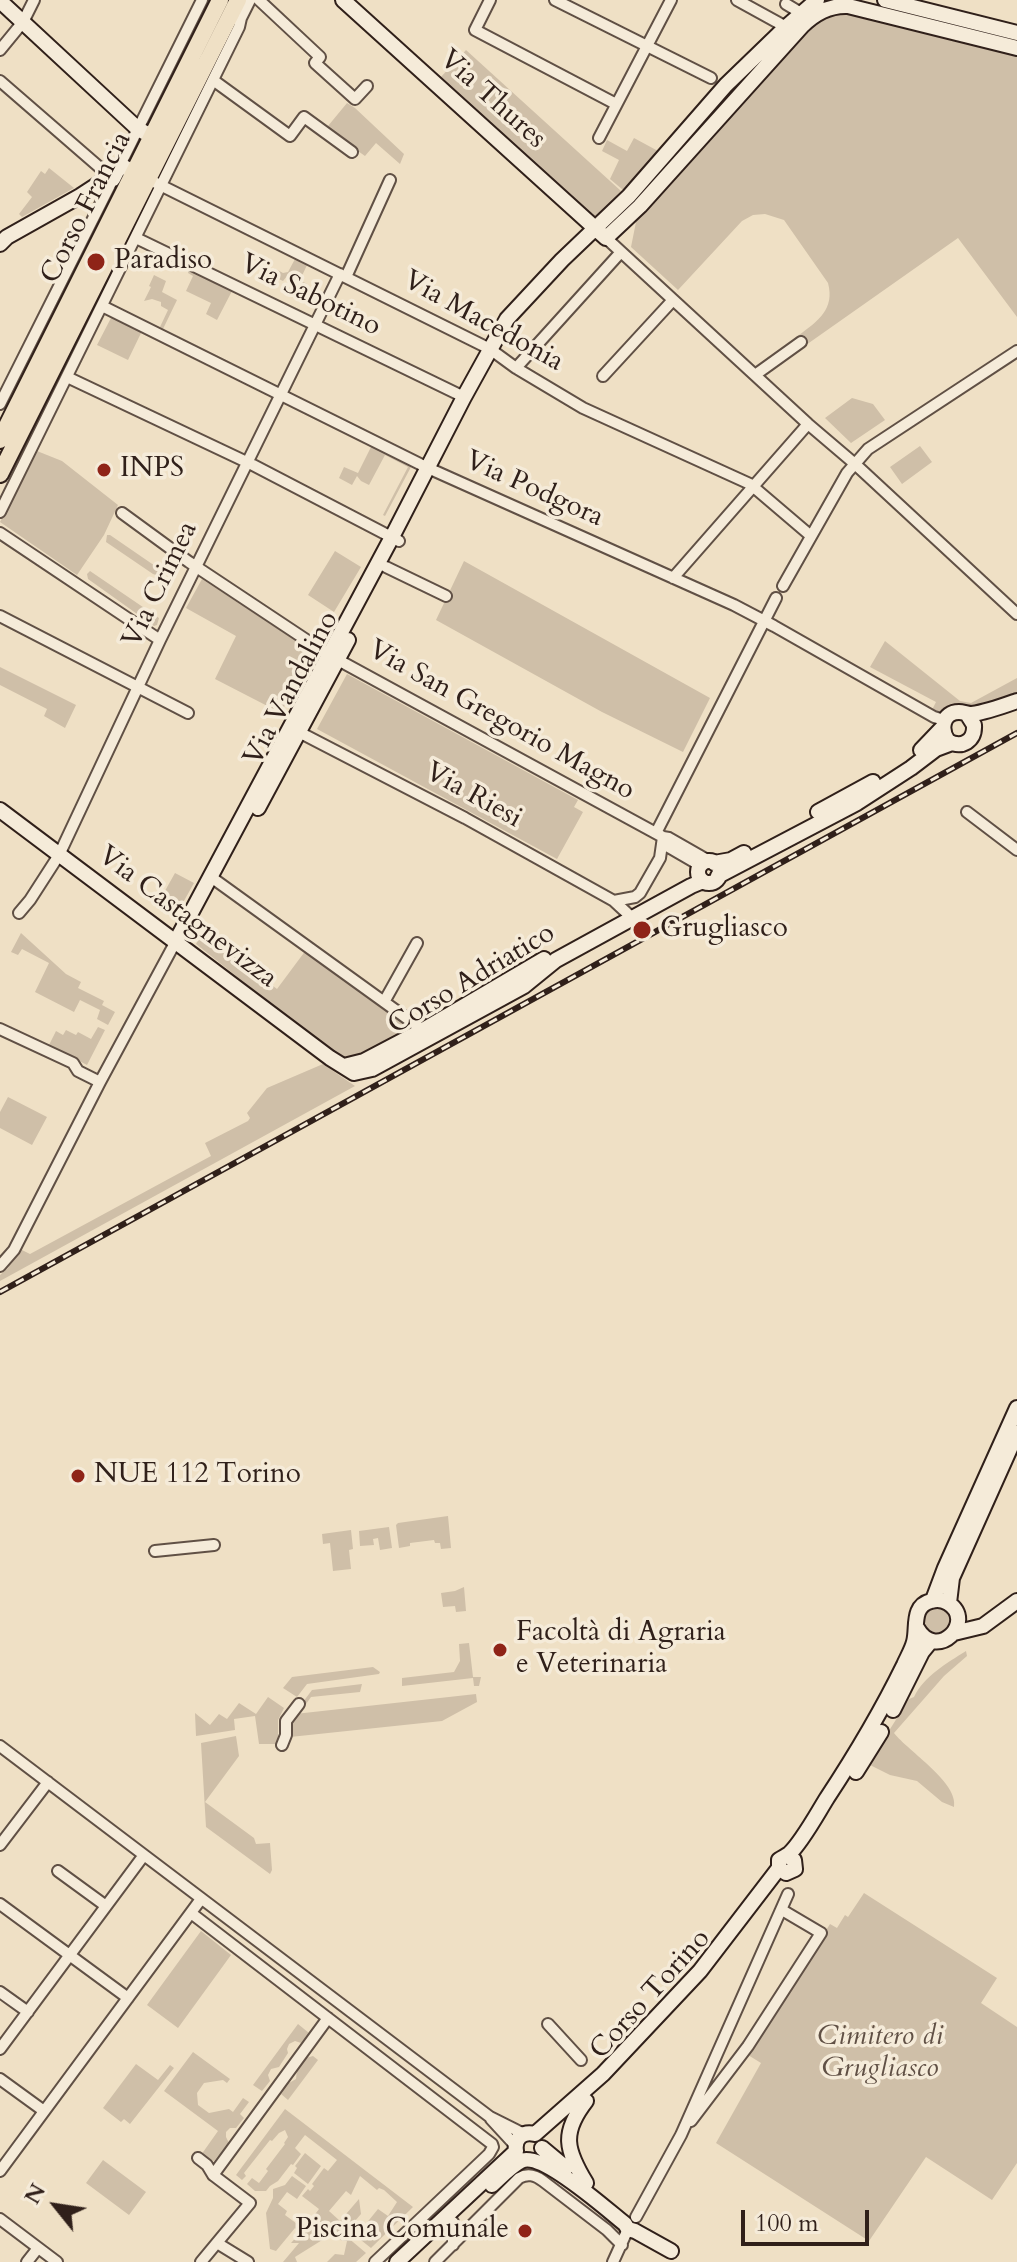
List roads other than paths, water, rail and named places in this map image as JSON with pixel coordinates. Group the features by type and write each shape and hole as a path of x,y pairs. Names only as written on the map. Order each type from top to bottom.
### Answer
{"main road":[{"name":"Corso Francia","path":"159,140 220,0"},
{"name":"Corso Francia","path":"0,474 5,442 159,140 238,0"}],"street":[{"path":"0,50 23,22 34,0"},
{"name":"Corso Francia","path":"0,512 136,238 141,176 159,140 202,0"},
{"name":"Corso Francia","path":"159,140 213,80 250,0"},
{"path":"259,0 320,57 315,63 355,99 367,86"},
{"name":"Via Thures","path":"343,0 601,233"},
{"path":"490,0 475,30 616,104"},
{"path":"555,0 711,78"},
{"path":"599,138 671,0"},
{"path":"737,0 792,28"},
{"path":"601,233 640,206 740,95 801,13 817,0"},
{"path":"885,0 1017,33"},
{"path":"0,1 159,140"},
{"path":"762,13 787,2 801,13"},
{"path":"601,233 629,196 728,84 792,28 829,8 848,6 1017,48"},
{"path":"213,80 290,136 304,117 352,152"},
{"path":"0,81 113,179"},
{"path":"728,84 740,95"},
{"name":"Corso Francia","path":"0,404 113,179 141,176"},
{"name":"Via Macedonia","path":"141,176 490,349 583,408 753,486 811,536"},
{"path":"2,238 103,181 113,179"},
{"name":"Via Crimea","path":"19,913 59,855 160,640 390,180"},
{"path":"601,233 1017,614"},
{"name":"Via Vandalino","path":"0,1266 14,1250 176,941 214,880 431,479 428,468 507,319 562,260 601,233"},
{"name":"Via Sabotino","path":"136,238 464,397"},
{"path":"516,368 621,252"},
{"path":"603,376 673,300"},
{"name":"Via Podgora","path":"102,306 428,468 764,620 944,724"},
{"path":"755,375 801,342"},
{"path":"783,586 847,473 868,449 1017,351"},
{"path":"67,377 248,462 396,539"},
{"path":"673,578 808,424"},
{"name":"Via San Gregorio Magno","path":"122,513 197,567 334,657 669,838 707,870"},
{"path":"0,533 160,640"},
{"name":"Via Vandalino","path":"334,657 386,567 396,539"},
{"path":"386,567 446,596"},
{"path":"614,901 640,893 660,858 659,835 776,598"},
{"path":"0,616 188,713"},
{"name":"Corso Adriatico","path":"344,1066 364,1061 423,1030 693,876 731,860 882,777 920,751 953,713 967,714 1017,701"},
{"name":"Corso Adriatico","path":"344,1066 354,1073 372,1069 524,986 556,960 691,886 707,870 857,803 936,749 952,743 960,745 968,742 983,721 1017,710"},
{"path":"967,714 973,720 975,729"},
{"path":"944,724 944,737 952,743"},
{"name":"Via Riesi","path":"295,730 465,818 614,901 628,914"},
{"path":"967,812 1017,850"},
{"name":"Via Castagnevizza","path":"2,817 59,855 344,1066"},
{"name":"Corso Adriatico","path":"214,880 423,1030"},
{"path":"384,1002 417,943"},
{"path":"0,1029 73,1063 78,1071 100,1082"},
{"name":"Corso Torino","path":"397,2262 450,2219 603,2074 671,2004 787,1865 880,1714 913,1645 919,1609 933,1600 1017,1408"},
{"path":"954,1633 958,1623 953,1608 952,1578 1017,1433"},
{"path":"155,1551 214,1545"},
{"path":"933,1600 941,1600 975,1618 1000,1614"},
{"path":"917,1628 923,1637 940,1642 954,1633 983,1626 1017,1601"},
{"name":"Corso Torino","path":"529,2146 586,2101 667,2022 706,1978 870,1751 922,1652 931,1641"},
{"path":"282,1745 286,1721 299,1704"},
{"path":"0,1746 490,2117 586,2183 633,2224"},
{"path":"0,1845 48,1782"},
{"path":"0,2049 144,1855"},
{"path":"58,1871 106,1906"},
{"path":"613,2262 681,2135 788,1894"},
{"path":"0,2171 201,1899"},
{"path":"0,1904 128,1998"},
{"path":"681,2135 748,2046 821,1933 782,1910"},
{"path":"191,1913 487,2139 493,2147 375,2262"},
{"path":"0,1992 28,2012"},
{"path":"316,2009 328,1995"},
{"path":"340,2027 352,2012"},
{"path":"213,2175 328,2018"},
{"path":"548,2024 581,2060"},
{"path":"0,2079 44,2111"},
{"path":"586,2101 572,2119 568,2131 569,2145 586,2183"},
{"path":"529,2146 599,2204 633,2224 684,2262"},
{"path":"198,2158 213,2175 250,2203 201,2262"},
{"path":"435,2262 525,2175 536,2176 622,2245"},
{"path":"582,2211 599,2204"},
{"path":"0,2219 57,2262"},
{"path":"417,2222 450,2219 453,2245"},
{"name":"Corso Torino","path":"410,2262 450,2219"},
{"path":"217,2243 248,2262"},
{"path":"27,2262 38,2248"}],"railway":[{"path":"0,1292 1017,733"}],"place":[{"name":"Paradiso","path":"96,262"},
{"name":"INPS","path":"104,470"},
{"name":"Grugliasco","path":"642,930"},
{"name":"NUE 112 Torino","path":"78,1476"},
{"name":"Facoltà di Agraria e Veterinaria","path":"500,1650"},
{"name":"Piscina Comunale","path":"525,2231"}],"park label":[{"name":"Cimitero di Grugliasco","path":"880,2054"}]}
